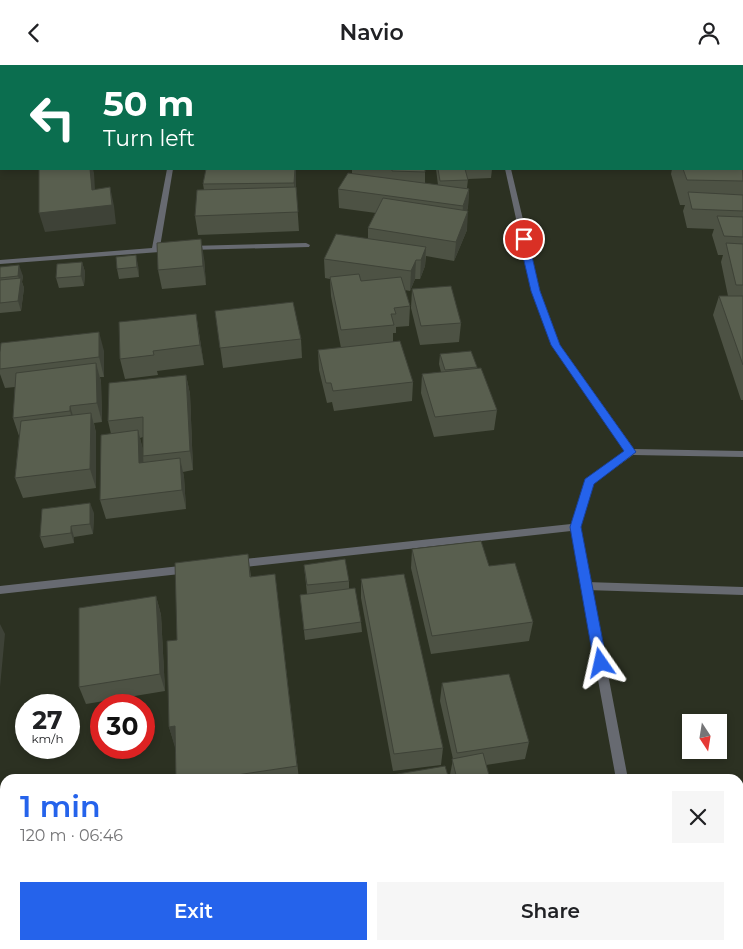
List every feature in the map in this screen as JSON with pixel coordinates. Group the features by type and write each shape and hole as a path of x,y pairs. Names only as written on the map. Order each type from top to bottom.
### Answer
{"street":[{"path":"156,249 170,170"},
{"path":"508,170 536,291 556,345 631,452"},
{"path":"0,263 156,249 306,245"},
{"path":"621,774 575,527 589,482 631,452 743,453"},
{"path":"228,565 575,527"},
{"path":"0,590 198,568"},
{"path":"586,586 743,591"}],"building":[{"path":"39,170 90,170 92,190 110,187 112,205 39,213"},
{"path":"206,170 295,170 294,183 203,184"},
{"path":"425,170 425,172 392,171"},
{"path":"438,170 465,170 468,180 440,181"},
{"path":"683,170 743,170 743,181 687,180"},
{"path":"348,173 469,189 463,206 338,189"},
{"path":"296,187 298,212 195,216 197,190"},
{"path":"688,192 743,195 743,211 692,209"},
{"path":"383,198 468,211 456,242 368,228"},
{"path":"717,216 743,217 743,237 724,236"},
{"path":"336,234 426,247 421,260 416,260 411,271 324,259"},
{"path":"201,239 203,266 158,270 157,243"},
{"path":"726,243 743,244 743,285 736,285"},
{"path":"136,255 137,267 117,269 116,257"},
{"path":"82,262 81,276 56,278 57,264"},
{"path":"19,265 18,276 0,278 0,267"},
{"path":"359,274 361,281 401,277 410,306 394,308 396,314 391,314 394,325 341,330 330,277"},
{"path":"21,278 18,301 0,303 0,280"},
{"path":"451,286 461,323 421,326 412,289"},
{"path":"719,296 743,296 743,365"},
{"path":"293,302 301,339 220,348 215,311"},
{"path":"196,314 200,345 153,351 154,355 120,359 119,322"},
{"path":"99,332 99,357 0,369 1,343"},
{"path":"400,341 413,382 333,391 331,383 326,383 318,350"},
{"path":"471,351 477,367 445,370 440,354"},
{"path":"96,363 97,403 70,406 70,411 13,418 16,373"},
{"path":"481,368 497,410 435,417 422,374"},
{"path":"186,375 190,451 143,456 143,417 108,421 109,383"},
{"path":"91,413 90,469 15,478 21,421"},
{"path":"138,430 139,463 180,458 182,490 100,500 101,435"},
{"path":"90,503 90,524 71,526 71,533 40,537 42,509"},
{"path":"481,541 489,566 515,563 533,622 432,636 412,549"},
{"path":"248,554 250,577 275,574 297,766 243,774 176,774 175,726 169,727 167,641 177,640 175,563"},
{"path":"345,559 349,581 307,585 304,565"},
{"path":"404,574 443,748 394,754 361,579"},
{"path":"355,588 361,622 304,630 300,595"},
{"path":"156,596 160,674 79,687 79,608"},
{"path":"509,674 529,742 457,753 442,683"},
{"path":"483,753 489,774 456,774 452,759"},
{"path":"445,766 447,774 398,774"}],"route":[{"path":"524,239 536,291 556,345 631,452 589,482 575,527 601,663"}]}
